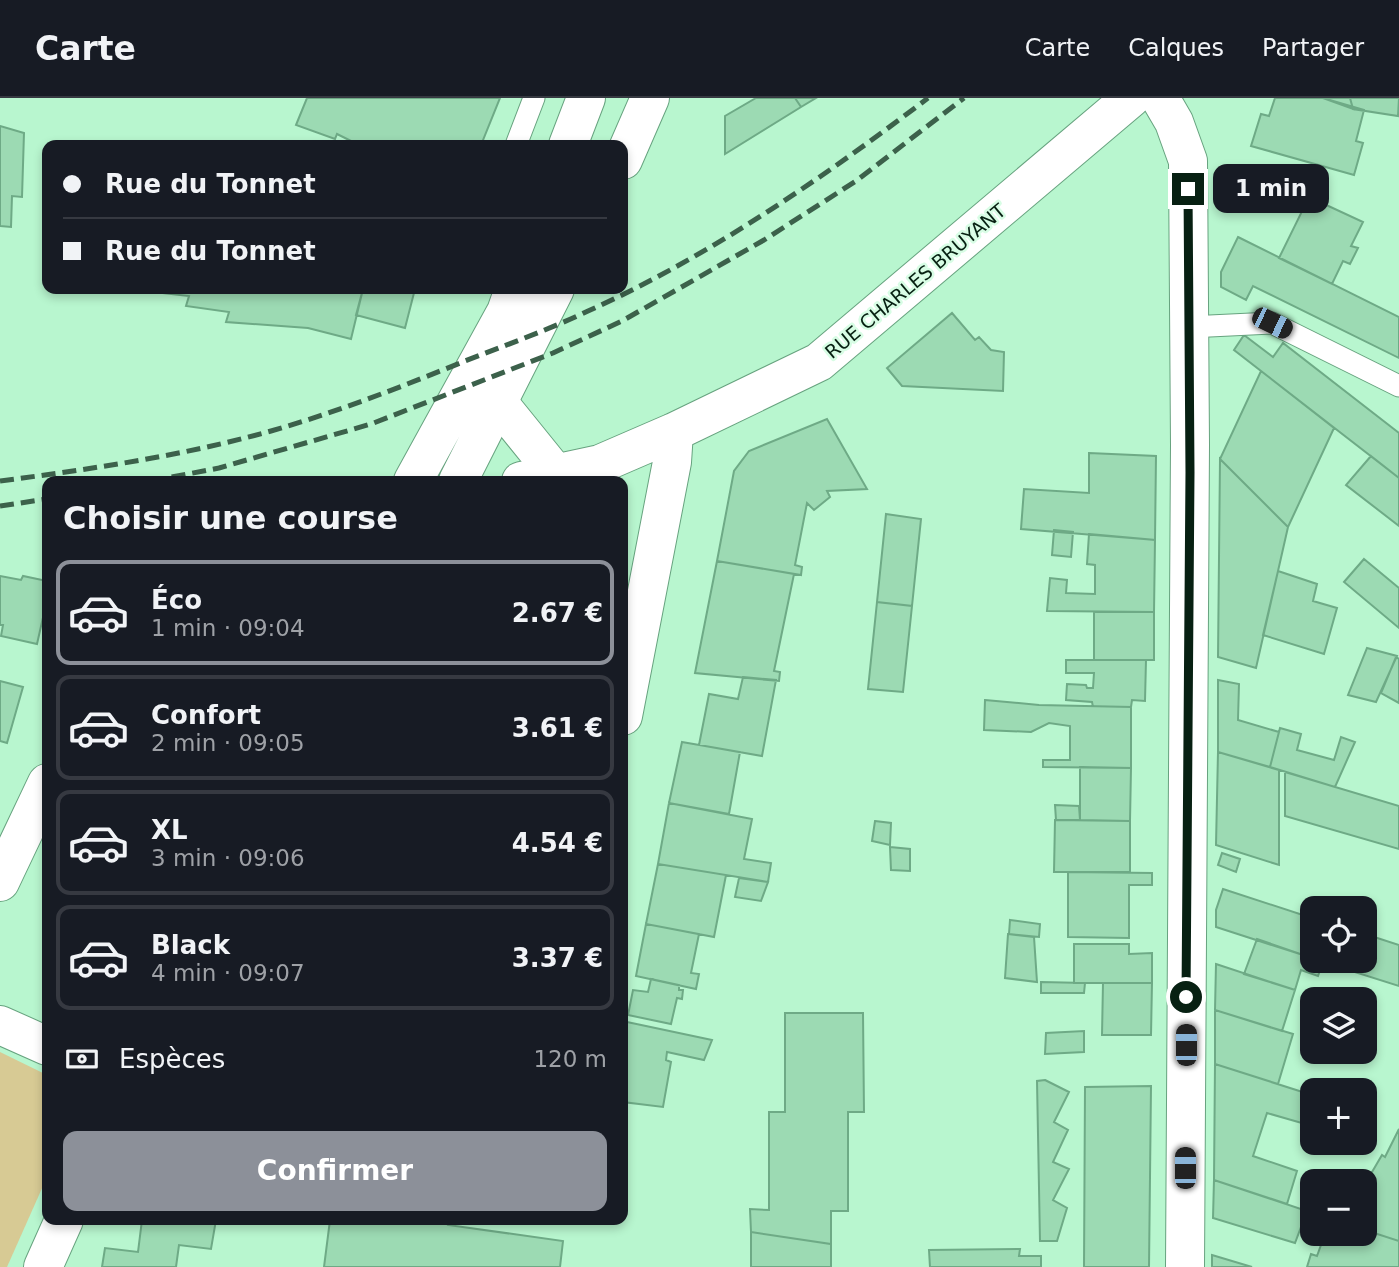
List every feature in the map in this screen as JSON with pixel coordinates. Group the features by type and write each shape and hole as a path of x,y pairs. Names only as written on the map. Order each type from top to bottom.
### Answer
{"street":[{"path":"570,140 586,98"},
{"name":"RUE CHARLES BRUYANT","path":"497,401 563,475 674,432 819,362 1131,98"},
{"path":"1160,98 1174,122 1188,161 1190,445 1185,1267"},
{"path":"628,146 645,100"},
{"path":"416,476 506,312 512,294"},
{"path":"460,476 552,294"},
{"path":"628,690 672,462 674,432"},
{"path":"0,882 42,794"},
{"path":"0,1024 42,1044"},
{"path":"43,1267 62,1225"}],"lane":[{"path":"518,140 534,98"},
{"path":"1189,327 1272,323 1399,386"}],"shaded area":[{"path":"0,1052 42,1073 42,1188 7,1267 0,1267"}],"building":[{"path":"307,98 500,98 483,140 349,140 337,134 335,139 296,125"},
{"path":"756,98 795,98 801,107 725,154 725,116"},
{"path":"795,98 816,98 801,107"},
{"path":"1275,98 1323,98 1364,110 1356,141 1363,143 1354,175 1251,146 1261,114 1269,116"},
{"path":"1323,98 1350,98 1353,109"},
{"path":"1350,98 1399,98 1398,116 1353,109"},
{"path":"0,126 24,133 22,197 12,196 11,227 0,226"},
{"path":"1309,197 1363,222 1351,246 1358,248 1350,264 1343,261 1332,284 1279,258"},
{"path":"1238,237 1399,317 1399,358 1253,286 1246,300 1221,287 1221,272"},
{"path":"171,294 362,294 351,339 308,328 226,322 229,312 186,306 189,296"},
{"path":"362,294 414,294 405,328 356,315"},
{"path":"952,313 975,340 979,337 991,350 1004,352 1003,391 902,386 887,368"},
{"path":"1244,335 1273,357 1283,343 1399,433 1399,478 1234,350"},
{"path":"1261,371 1334,428 1288,527 1220,459"},
{"path":"827,419 867,489 827,491 830,497 814,510 807,503 795,565 802,567 801,575 717,561 734,471 749,451"},
{"path":"1089,453 1156,456 1155,540 1021,529 1024,489 1089,493"},
{"path":"1371,456 1399,478 1399,526 1346,485"},
{"path":"1220,459 1288,527 1256,668 1218,657"},
{"path":"886,514 921,519 912,606 877,602"},
{"path":"1054,530 1073,532 1071,557 1052,555"},
{"path":"1089,534 1155,540 1154,612 1047,611 1050,578 1067,580 1066,593 1095,594 1095,565 1087,564"},
{"path":"1364,559 1399,588 1399,628 1344,582"},
{"path":"717,561 794,574 774,671 780,672 779,681 695,673"},
{"path":"1278,571 1317,584 1313,601 1337,608 1324,654 1263,635"},
{"path":"0,576 21,580 23,576 42,580 42,622 37,644 1,636 3,625 0,625"},
{"path":"877,602 912,606 903,692 868,689"},
{"path":"1094,612 1154,612 1154,660 1094,660"},
{"path":"1367,648 1397,656 1376,702 1348,695"},
{"path":"1396,657 1399,659 1399,703 1381,693"},
{"path":"1066,660 1146,660 1145,701 1132,700 1131,707 1093,707 1092,702 1066,700 1067,684 1093,688 1094,673 1066,673"},
{"path":"743,677 776,680 762,756 699,745 709,694 738,699"},
{"path":"1218,680 1239,684 1238,720 1279,732 1270,767 1218,752"},
{"path":"0,681 23,687 7,743 0,741"},
{"path":"985,700 1039,705 1131,707 1131,768 1043,767 1043,760 1070,760 1070,726 1049,723 1031,732 984,730"},
{"path":"1280,728 1301,734 1297,750 1334,760 1341,737 1355,742 1335,787 1270,767"},
{"path":"682,742 740,752 729,814 669,803"},
{"path":"1218,752 1279,770 1279,865 1216,845"},
{"path":"1080,767 1131,768 1130,821 1080,820"},
{"path":"1285,772 1399,806 1399,849 1285,816"},
{"path":"669,803 752,819 744,859 771,863 768,882 658,864"},
{"path":"1055,805 1079,806 1080,820 1056,820"},
{"path":"1055,820 1130,821 1130,872 1054,872"},
{"path":"875,821 891,823 890,845 872,841"},
{"path":"890,847 910,849 910,871 891,870"},
{"path":"1222,853 1240,859 1236,872 1218,865"},
{"path":"658,864 726,875 714,937 646,924"},
{"path":"1068,872 1152,873 1152,885 1129,885 1129,938 1068,937"},
{"path":"739,878 768,882 761,901 735,897"},
{"path":"1223,889 1300,914 1300,954 1216,927 1216,910"},
{"path":"1010,920 1040,924 1039,937 1009,934"},
{"path":"646,924 699,934 691,973 699,974 696,989 636,976"},
{"path":"1008,934 1034,937 1037,982 1005,978"},
{"path":"1377,938 1399,945 1399,986 1358,973 1377,973"},
{"path":"1257,939 1300,954 1300,973 1295,990 1244,974"},
{"path":"1074,944 1129,944 1129,954 1152,953 1152,983 1074,983"},
{"path":"1216,964 1295,990 1282,1031 1215,1010"},
{"path":"651,979 679,985 679,990 683,990 682,999 677,998 671,1024 628,1015 633,990 648,992"},
{"path":"1041,982 1085,983 1084,993 1041,993"},
{"path":"1103,983 1152,983 1151,1035 1102,1035"},
{"path":"1215,1010 1293,1034 1278,1084 1215,1064"},
{"path":"785,1013 863,1013 864,1112 848,1112 848,1211 831,1211 831,1244 751,1232 750,1209 769,1210 769,1112 785,1112"},
{"path":"628,1022 712,1040 704,1060 667,1052 666,1060 671,1062 663,1107 628,1103"},
{"path":"1084,1031 1084,1052 1045,1054 1046,1033"},
{"path":"1215,1064 1300,1091 1300,1123 1267,1113 1253,1156 1297,1171 1287,1204 1214,1180"},
{"path":"1045,1080 1069,1092 1054,1122 1068,1130 1053,1162 1069,1169 1053,1200 1067,1208 1057,1241 1040,1241 1037,1081"},
{"path":"1151,1086 1149,1267 1084,1267 1085,1087"},
{"path":"1399,1129 1399,1241 1377,1234 1377,1169 1374,1169 1382,1155 1385,1157"},
{"path":"1214,1180 1300,1209 1300,1230 1295,1243 1213,1218"},
{"path":"141,1225 215,1225 211,1249 179,1245 176,1267 102,1267 105,1248 138,1252"},
{"path":"329,1225 448,1225 563,1241 560,1267 324,1267"},
{"path":"751,1232 831,1244 831,1267 751,1267"},
{"path":"1377,1234 1399,1241 1399,1267 1307,1267 1311,1254 1317,1256 1321,1246 1377,1246"},
{"path":"1020,1249 1019,1256 1041,1256 1041,1267 930,1267 929,1250"},
{"path":"1212,1255 1252,1267 1212,1267"}],"railway":[{"path":"628,292 764,214 928,98"},
{"path":"177,476 219,468 371,424 553,353 622,321 764,240 856,181 964,98"},
{"path":"0,481 170,455 271,431 369,399 542,331 624,294"},
{"path":"0,506 42,500"}],"route":[{"path":"1186,997 1190,472 1188,189"}]}
